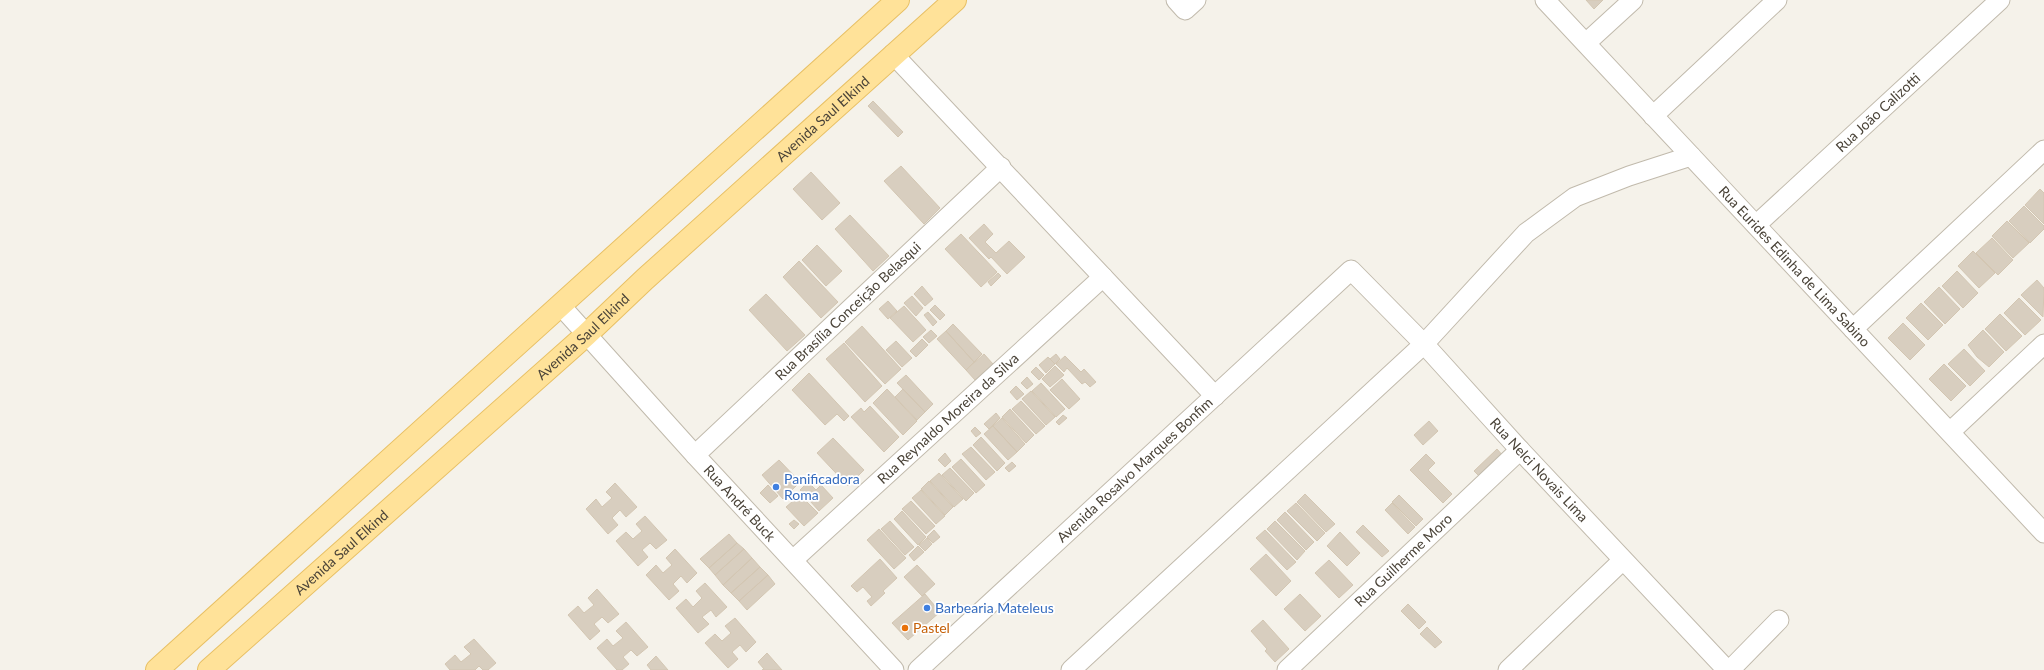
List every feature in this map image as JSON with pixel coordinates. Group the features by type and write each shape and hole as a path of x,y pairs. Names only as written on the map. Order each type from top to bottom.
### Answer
{"main road":[{"path":"157,670 898,0"},
{"name":"Avenida Saul Elkind","path":"210,670 586,335 645,279 893,54 955,0"}],"street":[{"path":"1176,0 1185,10 1196,0"},
{"name":"Rua Eurides Edinha de Lima Sabino","path":"1545,0 2044,533"},
{"path":"1586,43 1633,0"},
{"path":"1653,116 1777,0"},
{"name":"Rua João Calizotti","path":"1756,225 2000,0"},
{"path":"893,54 1215,396"},
{"path":"1853,329 2044,150"},
{"path":"1071,670 1424,344 1526,233 1575,197 1629,176 1691,156"},
{"name":"Rua Brasília Conceição Belasqui","path":"695,455 1001,167"},
{"name":"Rua Nelci Novais Lima","path":"1351,270 1424,344 1520,450 1728,670"},
{"name":"Avenida Rosalvo Marques Bonfim","path":"918,670 1351,270"},
{"name":"Rua Reynaldo Moreira da Silva","path":"793,560 1103,277"},
{"name":"Rua André Buck","path":"561,306 695,455 894,670"},
{"path":"1950,432 2044,344"},
{"name":"Rua Guilherme Moro","path":"1287,670 1520,450"},
{"path":"1508,670 1623,560"},
{"path":"1728,670 1779,620"}],"building":[{"path":"1586,0 1603,0 1594,9"},
{"path":"873,101 903,132 898,137 868,106"},
{"path":"901,166 940,208 924,224 884,181"},
{"path":"811,172 840,203 822,220 793,189"},
{"path":"2040,189 2044,193 2044,224 2025,205"},
{"path":"2024,206 2044,226 2044,229 2030,243 2009,221"},
{"path":"850,215 889,256 873,271 835,229"},
{"path":"2007,221 2029,243 2013,258 1992,236"},
{"path":"984,224 993,234 985,242 996,253 1009,241 1025,257 1007,274 991,257 989,259 969,238"},
{"path":"961,234 997,272 981,287 945,249"},
{"path":"1992,238 2013,260 1998,275 1976,253"},
{"path":"817,245 842,271 826,286 802,260"},
{"path":"1973,251 1995,273 1979,288 1958,266"},
{"path":"799,261 838,302 821,318 783,277"},
{"path":"1957,271 1978,293 1963,308 1942,286"},
{"path":"998,273 1001,276 991,286 988,282"},
{"path":"2037,280 2044,288 2043,317 2021,295"},
{"path":"922,286 933,299 925,306 914,294"},
{"path":"1939,287 1960,309 1945,324 1924,302"},
{"path":"766,294 805,335 787,351 749,310"},
{"path":"912,296 923,308 916,316 904,303"},
{"path":"2019,298 2041,320 2025,335 2004,313"},
{"path":"888,301 897,311 888,319 879,309"},
{"path":"1921,303 1943,325 1928,340 1906,318"},
{"path":"935,305 945,315 940,320 930,310"},
{"path":"904,306 926,330 913,342 890,318"},
{"path":"928,312 937,322 933,326 924,315"},
{"path":"2000,314 2022,336 2006,351 1985,329"},
{"path":"1903,323 1925,345 1910,360 1888,338"},
{"path":"953,324 982,354 974,362 946,331"},
{"path":"862,326 901,369 885,384 845,342"},
{"path":"931,330 937,336 929,343 923,337"},
{"path":"1983,330 2004,352 1989,367 1977,357 1968,345"},
{"path":"946,331 974,362 966,370 937,339"},
{"path":"922,339 928,345 916,357 910,351"},
{"path":"896,341 912,358 902,367 886,350"},
{"path":"844,343 882,386 865,402 826,359"},
{"path":"1964,349 1985,371 1970,386 1948,364"},
{"path":"984,354 993,364 975,380 966,370"},
{"path":"1056,354 1060,359 1055,364 1050,359"},
{"path":"1065,356 1081,372 1084,369 1096,382 1090,387 1085,382 1082,384 1067,368 1064,372 1056,364"},
{"path":"1048,357 1055,364 1046,373 1039,365"},
{"path":"1944,364 1966,386 1951,401 1929,379"},
{"path":"1055,366 1064,375 1050,387 1042,379"},
{"path":"1036,367 1044,375 1039,380 1031,372"},
{"path":"809,373 849,416 844,421 837,414 825,425 792,390"},
{"path":"906,375 933,404 925,412 897,383"},
{"path":"1027,377 1033,384 1027,389 1021,383"},
{"path":"1062,379 1080,399 1069,409 1050,390"},
{"path":"1041,383 1065,409 1056,417 1032,391"},
{"path":"1016,386 1024,394 1017,400 1010,392"},
{"path":"887,389 917,421 903,435 873,403"},
{"path":"903,389 925,412 917,420 895,397"},
{"path":"1031,391 1055,417 1046,425 1022,399"},
{"path":"1021,401 1045,426 1036,434 1012,409"},
{"path":"870,406 899,437 884,452 851,417 861,408 864,412"},
{"path":"1010,409 1034,435 1026,443 1002,417"},
{"path":"996,413 1000,418 989,429 984,424"},
{"path":"1063,415 1067,418 1059,425 1056,422"},
{"path":"1002,418 1025,444 1017,452 993,426"},
{"path":"1429,421 1438,431 1423,445 1414,435"},
{"path":"993,426 1017,452 1008,460 984,434"},
{"path":"975,427 981,433 976,437 971,431"},
{"path":"981,437 1005,463 997,471 973,445"},
{"path":"833,438 864,470 848,486 817,453"},
{"path":"971,447 995,472 986,480 962,454"},
{"path":"1497,449 1504,457 1481,478 1474,471"},
{"path":"945,453 951,461 945,467 938,460"},
{"path":"1426,454 1435,463 1428,470 1452,494 1443,503 1410,470"},
{"path":"961,459 985,485 976,493 952,467"},
{"path":"779,460 800,482 783,499 762,475"},
{"path":"1012,462 1016,466 1009,472 1005,468"},
{"path":"950,468 974,493 966,501 942,475"},
{"path":"939,473 963,499 954,507 930,481"},
{"path":"929,481 953,507 945,515 921,489"},
{"path":"808,482 816,490 821,485 833,498 819,511 800,490"},
{"path":"615,483 637,507 626,517 620,510 612,518 618,525 608,534 586,509 596,499 602,507 612,498 606,492"},
{"path":"768,485 778,496 770,503 760,493"},
{"path":"921,490 945,516 936,524 912,498"},
{"path":"1305,494 1335,524 1326,532 1297,502"},
{"path":"800,495 818,513 804,526 786,507"},
{"path":"1399,495 1423,519 1416,526 1392,502"},
{"path":"911,501 935,526 926,534 902,509"},
{"path":"1296,503 1325,533 1317,541 1287,511"},
{"path":"1392,503 1415,527 1408,534 1385,510"},
{"path":"902,511 926,537 918,545 894,519"},
{"path":"1285,512 1314,542 1306,550 1277,520"},
{"path":"645,516 667,540 656,549 650,543 642,550 648,557 638,566 616,541 626,532 633,539 642,531 636,524"},
{"path":"794,520 799,524 794,529 789,524"},
{"path":"890,521 914,547 905,555 881,529"},
{"path":"1275,521 1305,551 1297,560 1267,529"},
{"path":"1363,525 1389,551 1382,557 1356,532"},
{"path":"879,529 906,558 894,569 867,540"},
{"path":"934,530 940,537 933,543 927,537"},
{"path":"1265,530 1296,562 1287,570 1256,538"},
{"path":"1340,532 1360,553 1347,566 1327,546"},
{"path":"729,534 737,543 709,568 700,559"},
{"path":"927,538 932,544 925,551 919,545"},
{"path":"737,543 744,549 715,575 709,568"},
{"path":"918,546 924,552 914,561 909,555"},
{"path":"675,549 697,573 687,583 681,576 673,584 679,591 669,600 646,575 656,565 663,573 672,565 666,558"},
{"path":"744,549 752,558 723,585 715,575"},
{"path":"1266,554 1291,581 1276,596 1250,569"},
{"path":"752,558 760,567 731,593 723,585"},
{"path":"880,559 897,578 883,591 885,593 871,606 867,601 872,597 863,587 857,592 851,586"},
{"path":"1329,560 1353,585 1339,598 1315,573"},
{"path":"917,565 935,584 922,596 904,577"},
{"path":"760,567 768,575 739,601 731,593"},
{"path":"768,575 775,584 747,610 739,601"},
{"path":"705,583 727,607 716,617 711,610 702,617 709,624 698,633 676,608 686,599 693,607 702,598 696,591"},
{"path":"597,589 619,614 608,623 602,617 594,624 600,631 590,640 568,615 578,606 584,613 594,605 588,598"},
{"path":"925,594 940,612 908,640 892,623"},
{"path":"1300,594 1321,616 1305,631 1284,609"},
{"path":"1408,604 1426,622 1419,629 1401,611"},
{"path":"735,618 756,642 746,652 740,645 732,652 738,659 728,668 705,643 715,634 722,641 731,633 725,626"},
{"path":"1263,620 1289,649 1275,662 1265,651 1267,649 1251,631"},
{"path":"626,622 648,647 637,656 631,650 623,657 629,664 622,670 617,670 597,648 607,639 613,646 623,638 616,631"},
{"path":"1427,627 1442,642 1435,648 1420,634"},
{"path":"474,639 496,663 488,670 483,670 479,666 475,670 450,670 445,664 455,655 461,662 471,654 464,647"},
{"path":"767,653 782,670 762,670 764,669 758,662"},
{"path":"656,656 668,670 651,670 647,665"}],"place":[{"name":"Panificadora Roma","path":"776,487"},
{"name":"Barbearia Mateleus","path":"927,608"},
{"name":"Pastel","path":"905,628"}]}
